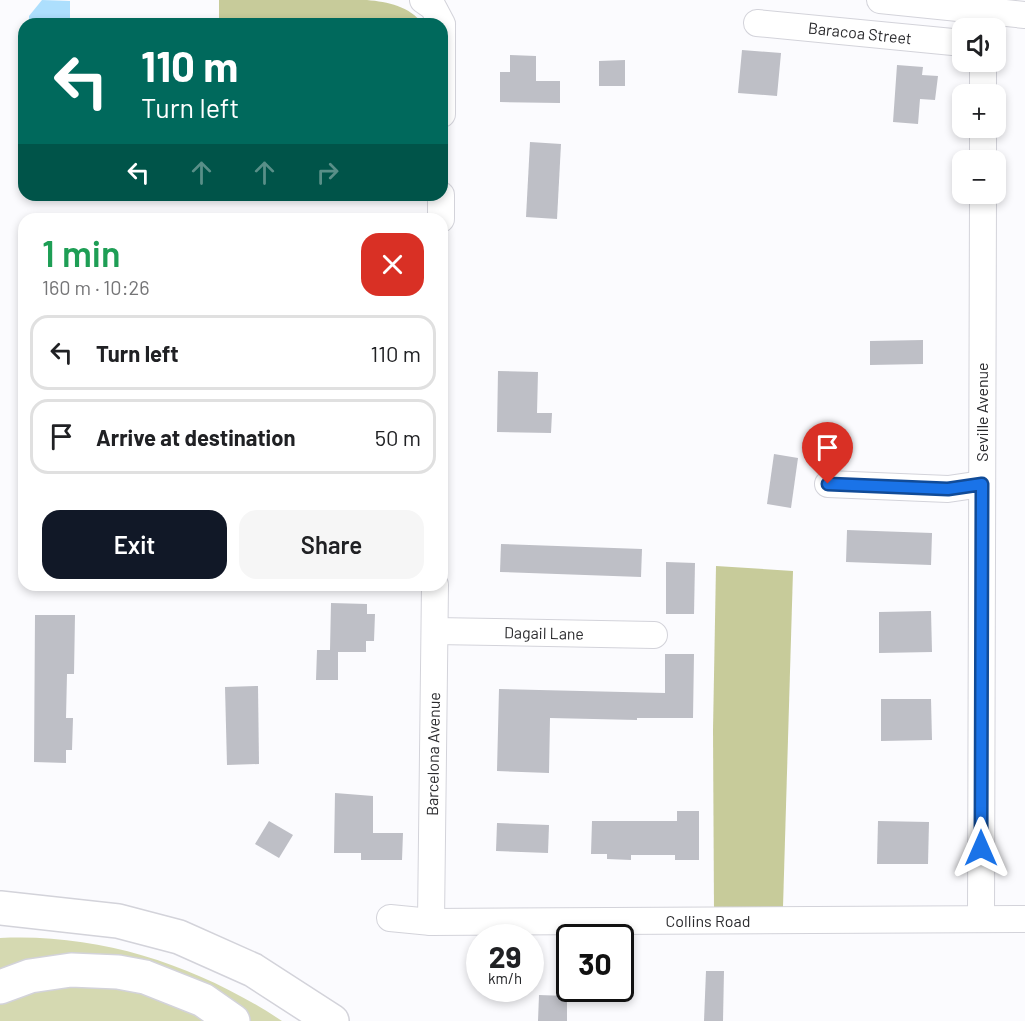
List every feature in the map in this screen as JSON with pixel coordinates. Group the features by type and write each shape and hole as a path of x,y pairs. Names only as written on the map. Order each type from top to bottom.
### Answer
{"highway":[{"path":"1,909 44,911 118,921 179,937 253,970 332,1021"},
{"path":"0,987 30,976 71,970 118,972 146,977 203,1000 233,1021"}],"street":[{"path":"880,0 1025,15"},
{"name":"Baracoa Street","path":"757,22 952,42"},
{"name":"Seville Avenue","path":"981,919 982,204"},
{"path":"828,484 948,489 982,484"},
{"name":"Barcelona Avenue","path":"431,922 435,591"},
{"name":"Dagail Lane","path":"435,631 654,635"},
{"name":"Collins Road","path":"390,918 431,922 1025,919"}],"green space":[{"path":"219,0 367,0 405,9 417,18 219,18"},
{"path":"716,566 793,571 783,907 714,909 713,730"},
{"path":"0,938 75,941 148,957 217,984 282,1021 249,1021 221,1000 0,975"},
{"path":"33,985 137,986 214,1021 0,1021 0,996"}],"water":[{"path":"42,0 70,1 70,18 29,18"}],"building":[{"path":"742,50 781,53 777,96 738,93"},
{"path":"510,55 536,56 536,81 560,81 560,103 500,102 500,72 510,72"},
{"path":"625,60 625,86 599,86 599,61"},
{"path":"897,65 923,67 922,75 938,76 935,100 920,99 918,124 893,122"},
{"path":"530,142 561,144 557,219 526,217"},
{"path":"923,340 923,364 870,365 870,341"},
{"path":"498,371 538,372 537,413 552,413 551,433 497,432"},
{"path":"774,454 798,458 791,508 767,504"},
{"path":"847,530 932,533 931,565 846,562"},
{"path":"501,544 642,549 641,577 500,572"},
{"path":"666,562 695,563 694,614 666,614"},
{"path":"331,603 367,604 367,614 375,614 374,641 366,641 366,652 338,652 338,680 316,680 317,650 330,650"},
{"path":"931,611 932,652 879,653 879,612"},
{"path":"35,615 75,615 74,674 67,674 66,718 73,718 72,750 66,750 66,763 34,762"},
{"path":"665,654 694,654 693,718 637,718 637,720 550,718 549,773 497,771 499,689 665,693"},
{"path":"258,686 259,764 227,765 225,687"},
{"path":"881,699 931,699 932,740 881,741"},
{"path":"335,793 373,796 373,833 403,833 402,860 361,860 361,853 334,853"},
{"path":"677,811 699,811 699,860 675,860 675,855 631,855 631,860 607,859 607,854 591,854 592,821 677,821"},
{"path":"269,821 293,835 279,858 255,844"},
{"path":"878,821 929,822 928,864 877,864"},
{"path":"497,823 549,825 548,853 496,851"},
{"path":"706,971 724,971 723,1021 704,1021"},
{"path":"544,995 556,996 556,1002 567,1002 567,1021 538,1021 539,1002 544,1002"}],"route":[{"path":"828,484 948,489 982,484 981,848"}]}
